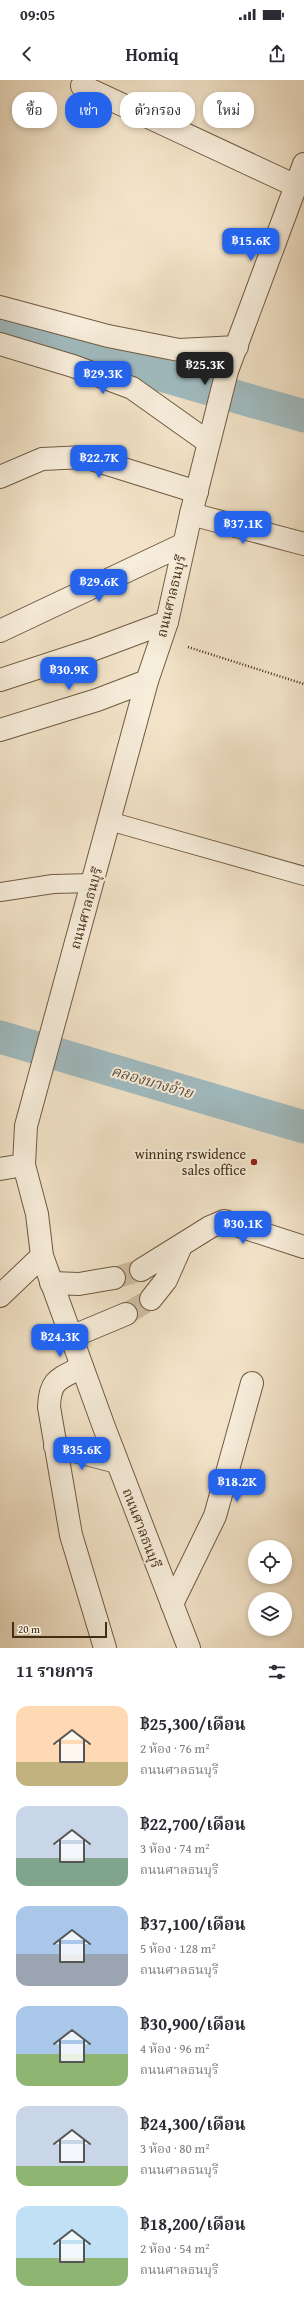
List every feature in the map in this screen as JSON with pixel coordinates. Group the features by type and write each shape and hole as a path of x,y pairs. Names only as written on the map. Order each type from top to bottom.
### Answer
{"street":[{"path":"82,86 302,173"},
{"name":"ถนนศาลธนบุรี","path":"189,1648 117,1462 42,1256 37,1214 24,1165 26,1126 147,681 164,630 216,409 227,371 302,173"},
{"path":"0,307 108,336 179,350 237,346"},
{"path":"0,344 73,366 132,388 208,442"},
{"path":"0,477 42,458 85,457 197,492"},
{"path":"191,514 304,544"},
{"path":"0,631 184,544"},
{"path":"0,680 92,650 164,630"},
{"path":"0,730 97,700 147,681"},
{"path":"0,1169 24,1165"},
{"path":"141,1270 182,1246 210,1227 224,1221 304,1247"},
{"path":"151,1299 166,1280 182,1246"},
{"path":"0,1296 42,1256"},
{"path":"51,1283 79,1284 114,1278"},
{"path":"70,1335 83,1332 126,1314"},
{"path":"82,1367 57,1380 50,1391 49,1407 71,1535 105,1648"},
{"path":"172,1604 215,1516 252,1383"},
{"path":"55,1446 117,1462"}],"lane":[{"path":"109,821 304,876"},
{"path":"0,892 53,884 93,883"}],"path":[{"path":"164,630 304,684"}],"waterway":[{"path":"0,329 304,416"},
{"name":"คลองบางอ้าย","path":"0,1037 304,1127"}],"tunnel":[{"path":"114,1278 141,1270"},
{"path":"126,1314 151,1299"}],"place":[{"name":"winning rswidence sales office","path":"254,1162"}]}
